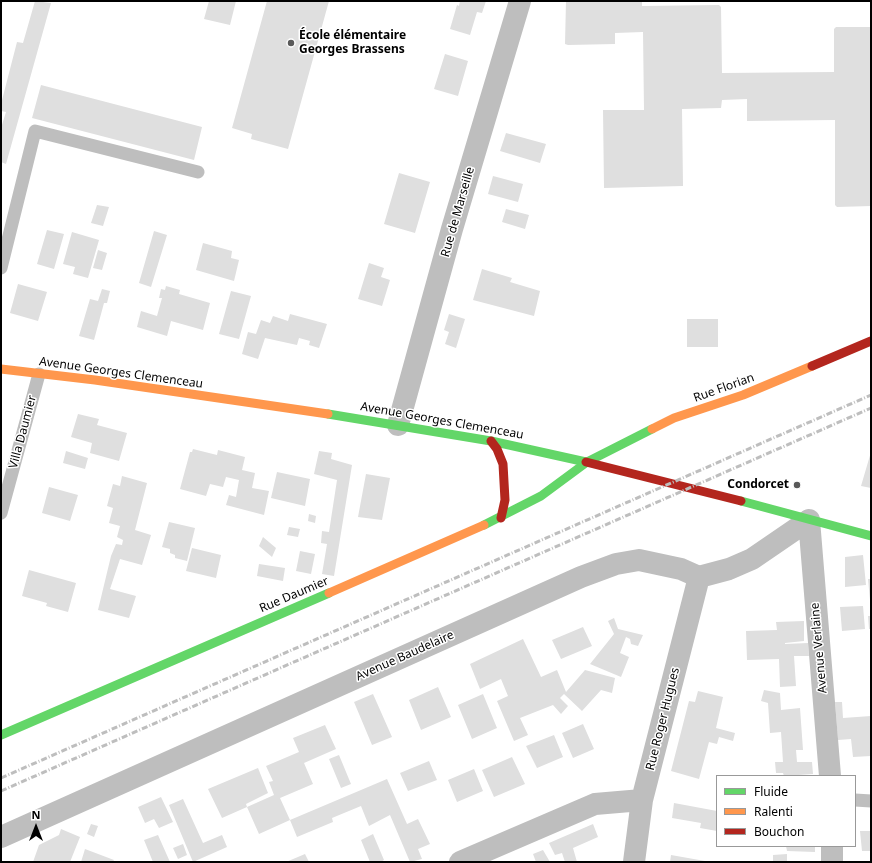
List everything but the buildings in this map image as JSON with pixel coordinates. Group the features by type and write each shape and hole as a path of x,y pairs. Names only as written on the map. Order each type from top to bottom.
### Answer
{"main road":[{"name":"Rue Florian","path":"587,462 674,418 744,395 871,341"},
{"name":"Avenue Georges Clemenceau","path":"1,369 95,380 398,425 491,441 691,487 871,536"},
{"path":"491,441 497,449 503,464 505,500 501,518"},
{"name":"Rue Daumier","path":"1,735 501,518 541,496 587,462"}],"street":[{"name":"Rue de Marseille","path":"398,425 452,229 520,1"},
{"path":"699,577 729,569 752,559 809,520"},
{"name":"Avenue Verlaine","path":"809,520 830,775"},
{"name":"Avenue Baudelaire","path":"1,837 581,577 616,564 639,560 681,569 699,577"},
{"name":"Rue Roger Hugues","path":"634,862 642,800 699,577"},
{"path":"460,862 595,804 642,800"},
{"path":"832,847 832,862"}],"lane":[{"path":"1,268 35,132 198,172"},
{"name":"Villa Daumier","path":"1,513 39,374"},
{"path":"856,800 871,801"}],"railway":[{"path":"1,778 871,395"},
{"path":"1,791 871,408"}],"traffic: fast":[{"path":"328,414 491,441 586,462"},
{"path":"484,525 541,496 587,462 652,429"},
{"path":"741,501 871,536"},
{"path":"1,735 329,593"}],"traffic: slow":[{"path":"652,429 674,418 743,395 812,366"},
{"path":"1,369 95,380 328,414"},
{"path":"329,593 484,525"}],"traffic: jam":[{"path":"812,366 871,341"},
{"path":"491,441 497,449 503,464 505,500 501,518"},
{"path":"586,462 741,501"}],"place":[{"name":"École élémentaire Georges Brassens","path":"291,43"},
{"name":"Condorcet","path":"797,485"}]}
